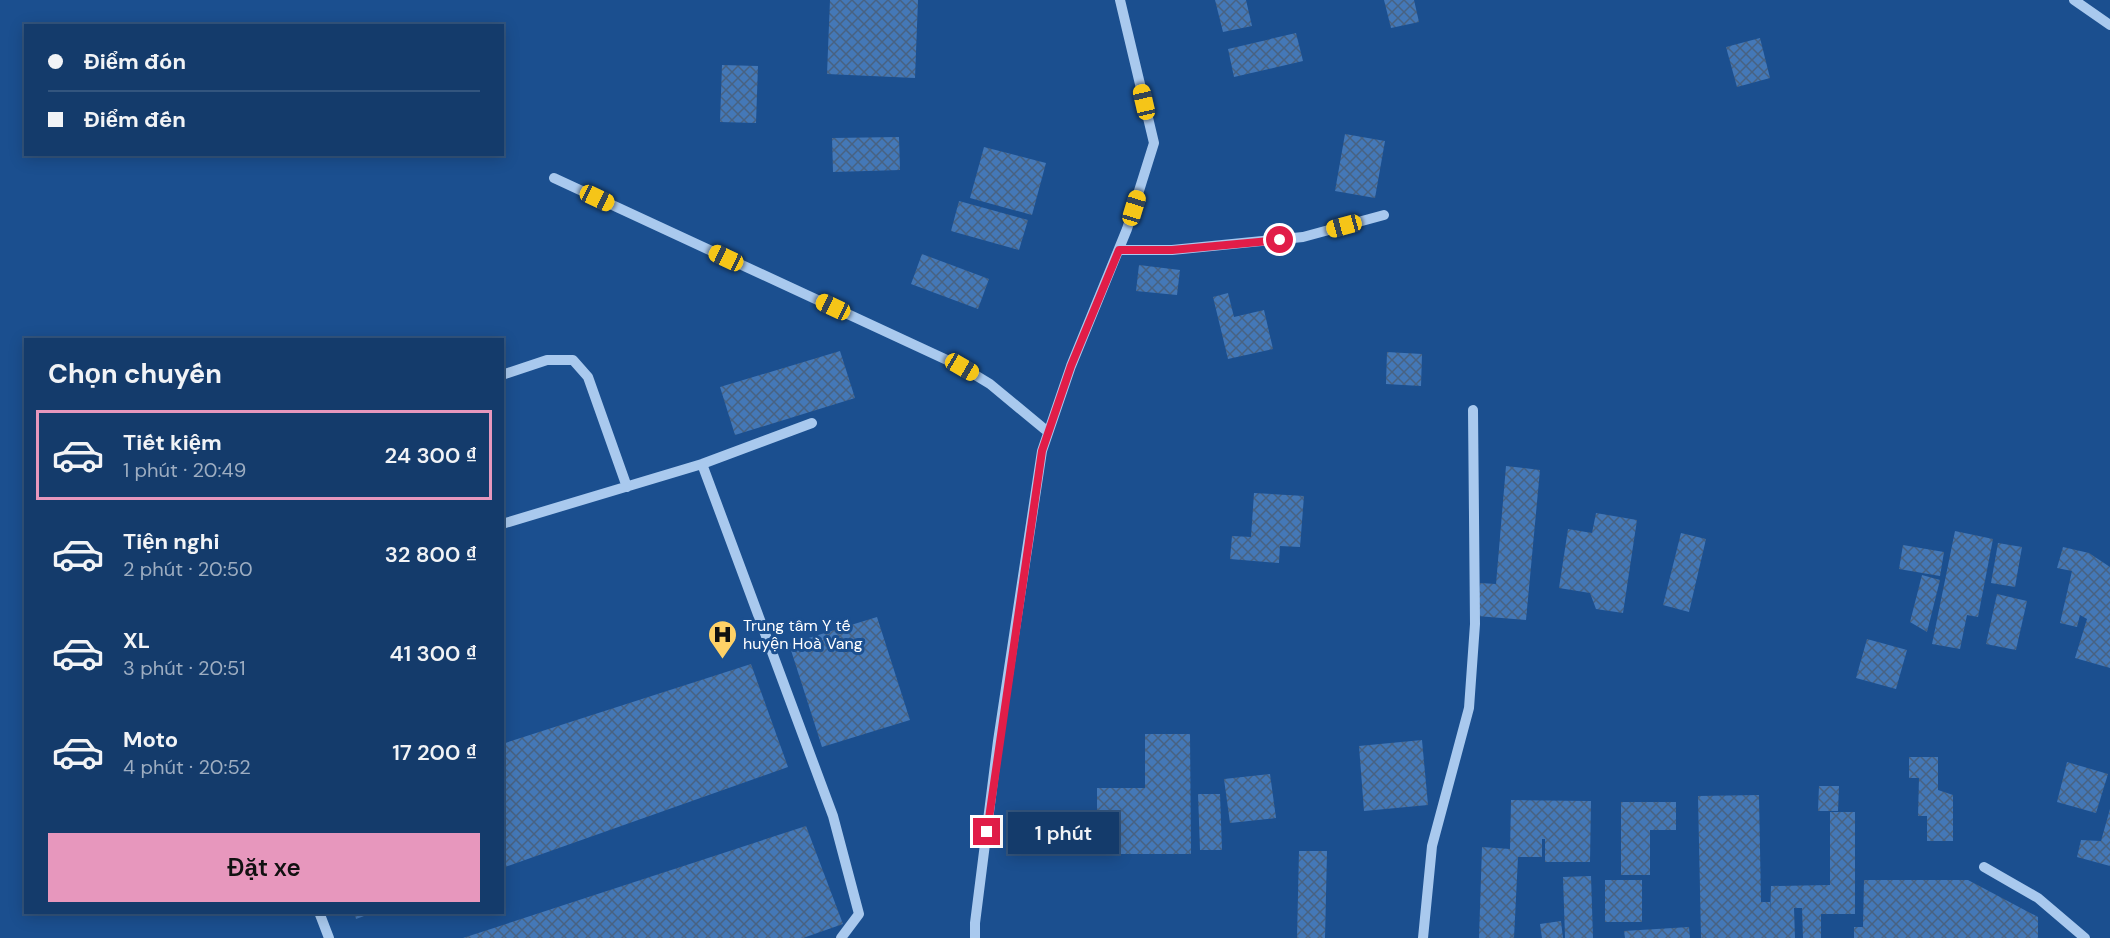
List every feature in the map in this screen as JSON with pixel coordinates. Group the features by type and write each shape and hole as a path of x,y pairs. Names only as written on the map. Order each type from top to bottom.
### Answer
{"street":[{"path":"975,938 998,741 1042,451 1071,366 1119,250 1154,143 1120,0"},
{"path":"2074,0 2110,25"},
{"path":"554,178 962,367 990,384 1048,432"},
{"path":"1119,250 1172,250 1303,237 1384,215"},
{"path":"504,374 547,360 573,360 588,377 627,487"},
{"path":"1423,938 1432,846 1468,708 1475,624 1473,410"},
{"path":"504,523 702,464 812,423"},
{"path":"702,464 833,816 860,915 841,938"},
{"path":"1984,867 2038,898 2085,938"},
{"path":"320,914 329,938"}],"building":[{"path":"830,0 918,0 915,78 827,74"},
{"path":"1215,0 1246,0 1252,26 1223,32"},
{"path":"1384,0 1414,0 1419,22 1391,28"},
{"path":"1296,33 1303,61 1234,77 1228,49"},
{"path":"1760,38 1770,78 1737,87 1726,47"},
{"path":"722,65 758,66 756,123 720,122"},
{"path":"1345,134 1385,141 1375,198 1335,191"},
{"path":"899,137 900,170 833,172 832,138"},
{"path":"984,147 1046,163 1032,215 970,198"},
{"path":"959,201 1028,220 1019,250 951,231"},
{"path":"922,254 989,279 978,309 911,284"},
{"path":"1139,265 1180,270 1177,295 1136,291"},
{"path":"1228,293 1234,317 1264,310 1273,349 1228,359 1213,297"},
{"path":"840,351 855,398 735,435 720,387"},
{"path":"1387,352 1422,354 1421,386 1386,384"},
{"path":"1506,466 1540,470 1526,620 1477,616 1480,583 1496,584"},
{"path":"1254,493 1304,496 1300,547 1280,546 1279,563 1230,559 1232,536 1251,537"},
{"path":"1596,513 1637,520 1623,613 1596,609 1590,593 1559,588 1568,529 1592,533"},
{"path":"1955,531 1993,539 1978,617 1967,615 1960,649 1932,644"},
{"path":"1681,533 1706,539 1689,612 1663,605"},
{"path":"1998,543 2022,547 2015,587 1991,583"},
{"path":"1903,545 1944,552 1940,576 1899,569"},
{"path":"2063,547 2089,553 2110,567 2110,668 2075,658 2087,619 2080,615 2077,627 2060,623 2072,571 2057,568"},
{"path":"1922,575 1940,580 1927,632 1910,622"},
{"path":"1997,594 2027,601 2016,650 1986,644"},
{"path":"877,617 910,720 822,747 789,644"},
{"path":"1867,639 1907,650 1896,689 1856,678"},
{"path":"751,664 788,767 504,867 504,743"},
{"path":"1145,734 1190,734 1191,854 1097,854 1097,788 1145,788"},
{"path":"1422,740 1428,805 1364,811 1359,746"},
{"path":"1909,757 1938,757 1938,790 1953,795 1953,841 1927,841 1927,816 1918,816 1919,778 1909,778"},
{"path":"2067,762 2108,774 2096,813 2057,802"},
{"path":"1270,774 1276,818 1230,823 1224,779"},
{"path":"1819,786 1839,786 1838,811 1818,811"},
{"path":"1198,794 1220,794 1222,850 1200,850"},
{"path":"1759,795 1761,902 1770,902 1770,917 1771,886 1830,885 1830,812 1855,812 1855,914 1821,914 1821,938 1803,938 1802,908 1794,908 1795,938 1701,938 1698,796"},
{"path":"1511,800 1591,801 1590,862 1545,862 1545,839 1542,839 1542,857 1518,857 1514,938 1479,938 1482,847 1510,849"},
{"path":"1621,802 1676,802 1676,830 1650,830 1650,875 1621,875"},
{"path":"2110,809 2110,866 2077,857 2081,840 2101,841"},
{"path":"806,826 843,924 803,938 463,938"},
{"path":"1299,851 1327,851 1325,938 1297,938"},
{"path":"1591,876 1593,938 1565,938 1563,877"},
{"path":"1605,880 1642,880 1642,922 1605,922"},
{"path":"1864,880 1968,880 2038,917 2038,938 1854,938 1854,927 1863,927"},
{"path":"355,914 370,914 356,919"},
{"path":"1561,921 1563,938 1542,938 1540,924"},
{"path":"1689,927 1690,938 1625,938 1624,931"}],"place":[{"name":"Trung tâm Y tế huyện Hoà Vang","path":"722,660"}],"route":[{"path":"987,832 998,741 1042,451 1071,366 1119,250 1172,250 1280,240"}]}
